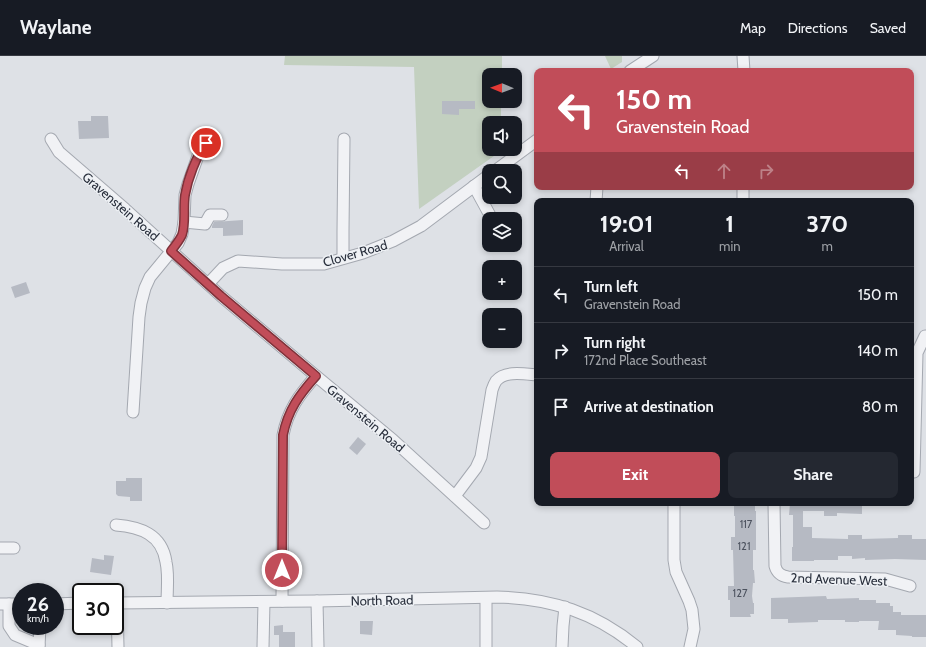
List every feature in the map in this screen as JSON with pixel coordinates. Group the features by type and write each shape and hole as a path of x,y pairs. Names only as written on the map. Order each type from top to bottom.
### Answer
{"street":[{"path":"635,68 653,56"},
{"path":"743,56 744,68"},
{"path":"133,412 138,325 145,288 150,277 178,242 182,234 188,184 199,152 214,136"},
{"name":"Gravenstein Road","path":"51,139 59,152 221,296 394,440 484,523"},
{"path":"344,140 344,258"},
{"path":"504,164 534,142"},
{"name":"Clover Road","path":"208,284 223,268 238,261 282,264 324,264 363,253 393,241 421,226 482,181"},
{"path":"474,186 488,212"},
{"path":"184,222 204,224 210,216 222,215"},
{"path":"914,442 917,353 925,336"},
{"path":"455,496 476,468 481,457 492,390 495,382 501,377 509,374 534,375"},
{"path":"282,601 283,435 285,423 289,413 302,393 316,376"},
{"path":"914,472 926,472"},
{"path":"674,506 674,560 676,572 692,610 694,629 690,647"},
{"name":"2nd Avenue West","path":"774,506 775,566 777,572 782,576 886,579 910,586"},
{"path":"116,525 128,526 144,531 156,539 166,561 167,603"},
{"path":"0,548 14,548"},
{"name":"North Road","path":"124,603 510,597 548,602 590,616 606,625 637,647"},
{"path":"486,598 486,647"},
{"path":"317,601 318,647"},
{"path":"263,647 264,602"},
{"path":"4,604 9,626 15,635 39,646 40,635"},
{"path":"562,647 565,607"},
{"path":"117,635 118,647"}],"green space":[{"path":"285,56 502,56 502,68 482,68 482,108 501,108 501,116 482,116 482,156 494,156 419,209 414,67 284,65"},
{"path":"605,56 622,56 622,62 611,68"}],"building":[{"path":"442,101 475,101 475,109 459,109 459,115 442,114"},
{"path":"91,116 108,116 109,138 79,139 78,121 91,121"},
{"path":"243,220 243,235 223,236 223,228 212,228 214,222"},
{"path":"26,282 30,293 15,298 11,287"},
{"path":"358,437 366,444 357,455 349,448"},
{"path":"126,478 142,478 142,501 130,501 130,497 118,496 116,494 116,481 126,481"},
{"path":"734,506 755,506 756,550 753,550 753,570 755,583 753,583 752,596 754,603 754,614 750,614 751,617 730,617 728,586 734,586 733,550 731,550 731,537 735,537"},
{"path":"790,506 862,506 862,514 837,513 837,516 824,516 824,511 803,511 803,527 812,527 812,538 848,539 848,535 862,535 862,539 898,538 898,535 912,535 912,539 926,539 926,560 865,560 865,558 852,559 852,556 838,556 838,560 792,561 793,515 789,515"},
{"path":"104,555 114,556 111,575 90,572 92,558 104,560"},
{"path":"826,596 827,599 859,598 859,600 876,600 876,603 890,603 890,606 893,606 893,612 901,612 901,615 926,615 926,637 896,635 896,630 878,630 879,621 845,622 845,620 818,620 818,622 788,623 788,619 771,619 771,598"},
{"path":"360,621 373,621 372,635 360,634"},
{"path":"283,625 283,632 295,632 295,647 279,647 279,635 274,635 274,626"}],"route":[{"path":"206,143 199,152 188,184 184,205 182,234 171,251 221,296 316,376 295,403 285,423 282,448 282,570"}]}
